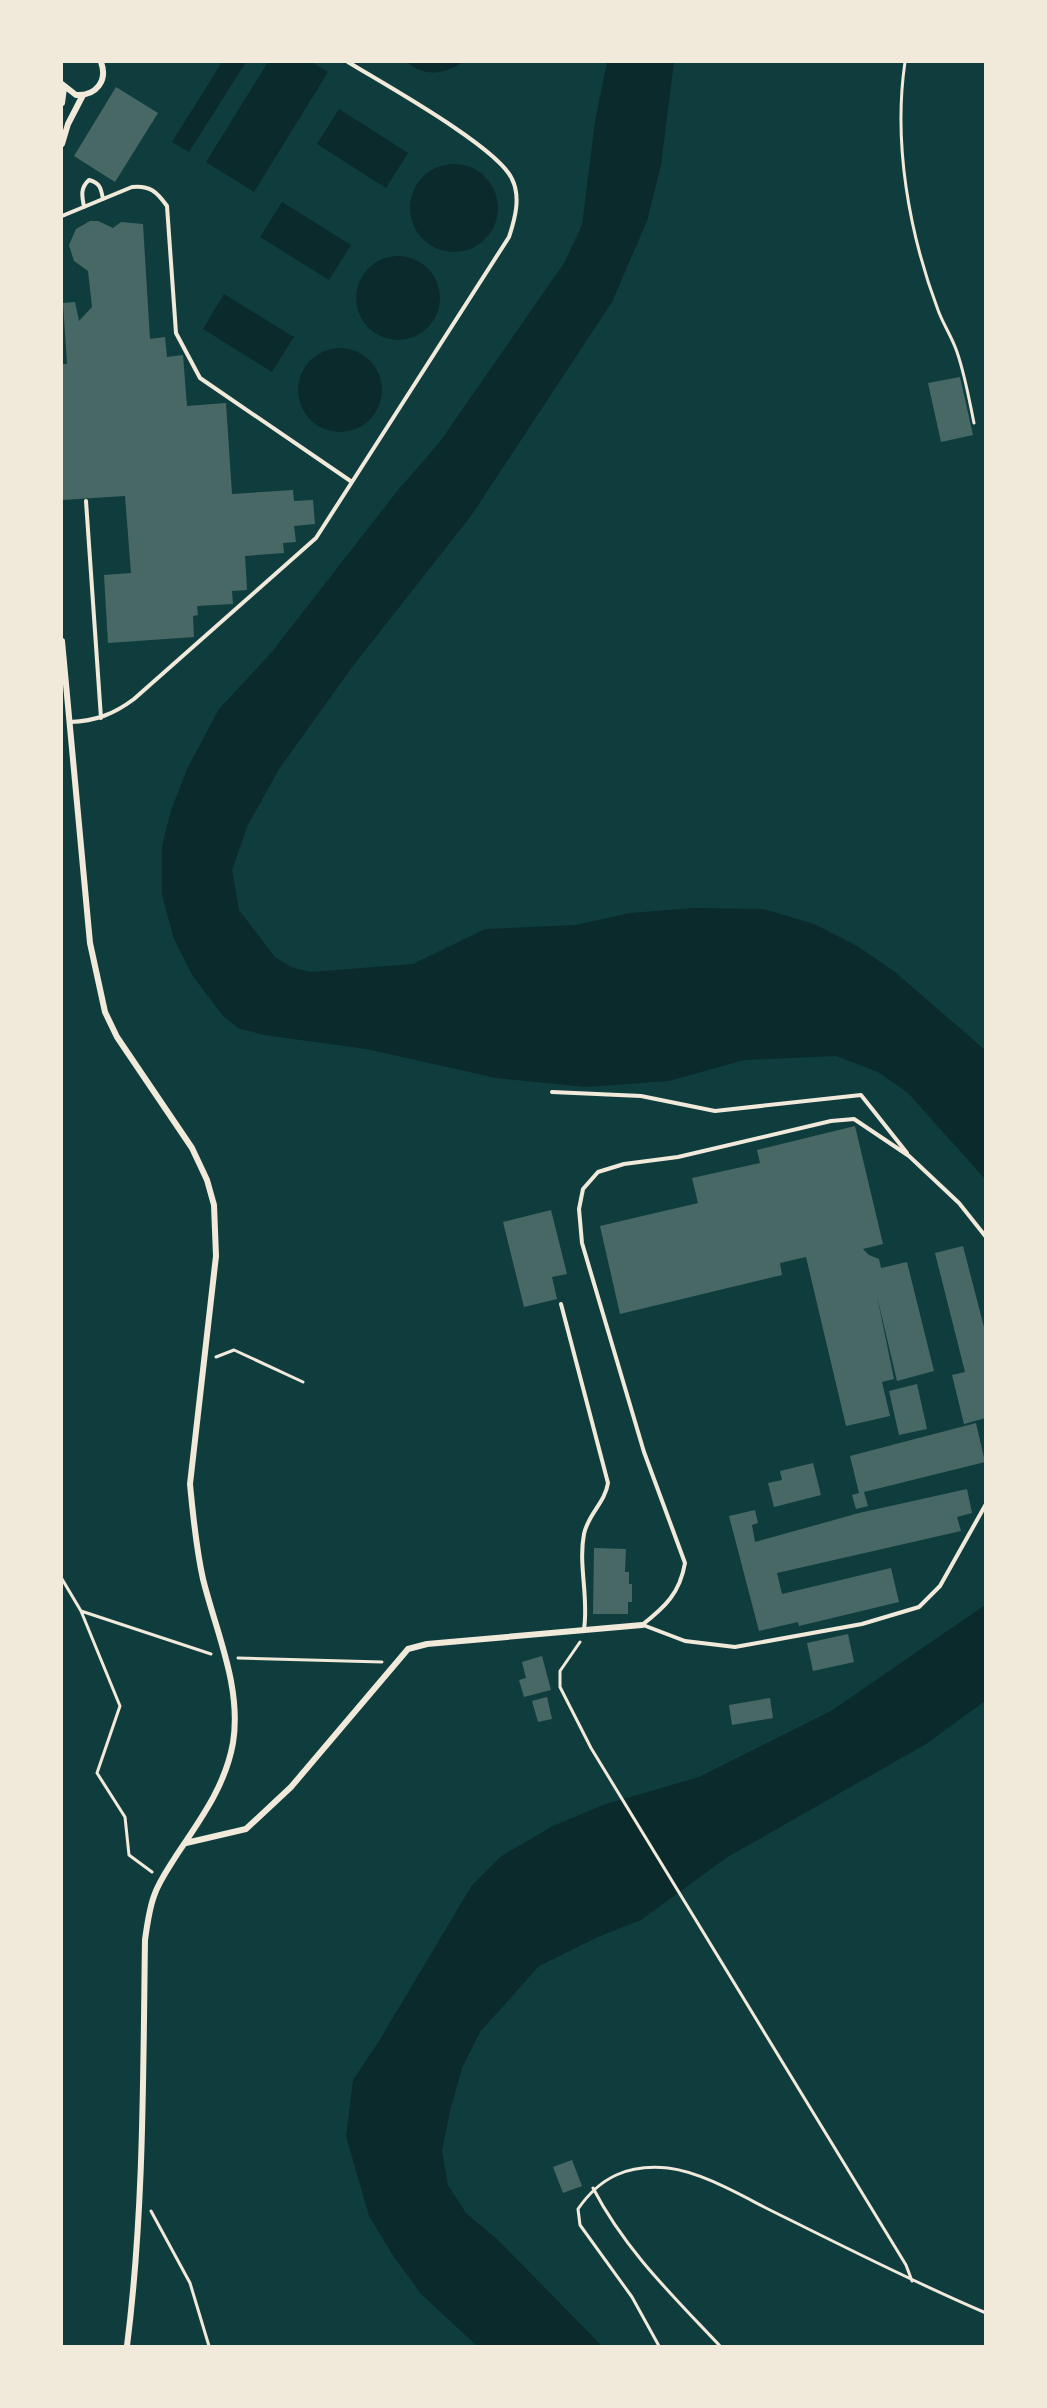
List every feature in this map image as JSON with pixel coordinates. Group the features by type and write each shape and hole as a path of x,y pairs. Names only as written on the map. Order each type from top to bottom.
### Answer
{"street":[{"path":"63,86 76,95 96,90 101,84 104,69 101,62"},
{"path":"62,103 63,86"},
{"path":"62,144 68,124 83,95"},
{"path":"62,641 90,943 105,1012 132,1061 175,1120 192,1148 207,1180 214,1205 216,1256 190,1484 193,1525 203,1578 233,1688 235,1714 233,1743 224,1776 213,1799 154,1895 145,1940 141,2190 137,2262 127,2346"},
{"path":"185,1843 246,1828 291,1786 408,1649 427,1644 642,1625"}],"lane":[{"path":"70,722 101,718 117,712 316,538 509,237 516,213 516,190 512,178 502,164 465,135 348,62"},
{"path":"84,207 81,194 83,185 89,180 101,188 104,199"},
{"path":"62,216 132,187 144,186 158,192 167,206 176,333 200,378 352,482"},
{"path":"86,501 101,718"},
{"path":"552,1092 641,1096 715,1111 861,1095 909,1156 959,1203 986,1237"},
{"path":"642,1625 662,1610 682,1582 685,1563 644,1452 582,1243 579,1209 583,1189 598,1172 624,1164 678,1157 831,1121 854,1119 909,1156"},
{"path":"561,1304 608,1483 606,1496 593,1513 584,1534 584,1629"},
{"path":"642,1625 685,1641 735,1647 862,1624 919,1607 940,1586 986,1504"}],"path":[{"path":"904,62 900,107 902,149 912,216 938,310 956,350 974,423"},
{"path":"203,1363 234,1350 303,1382"},
{"path":"62,1579 81,1611 120,1706 97,1773 125,1817 129,1855 152,1872"},
{"path":"81,1611 213,1654"},
{"path":"584,1629 583,1638 560,1671 560,1687 591,1748 906,2265 912,2281"},
{"path":"235,1658 395,1662"},
{"path":"659,2346 632,2297 580,2225 578,2209 593,2188 632,2169 669,2168 712,2182 912,2281 986,2313"},
{"path":"593,2188 610,2223 633,2253 720,2346"},
{"path":"141,2190 190,2283 209,2346"}],"water":[{"path":"222,62 246,62 189,152 172,142"},
{"path":"268,62 312,62 328,72 254,192 206,162"},
{"path":"406,62 463,62 442,72 427,72"},
{"path":"607,62 674,62 661,165 647,221 612,302 471,516 353,666 279,769 247,827 232,870 239,910 275,957 291,967 311,972 413,964 485,929 576,925 630,913 694,908 764,909 814,924 857,946 895,972 985,1050 985,1179 908,1093 878,1072 836,1056 744,1060 669,1081 586,1087 496,1078 366,1049 264,1035 238,1028 223,1016 192,975 174,939 162,895 162,846 171,810 188,767 219,709 271,653 398,490 439,443 564,263 582,225 595,121"},
{"path":"339,109 408,153 386,188 317,144"},
{"path":"454,164 471,168 485,177 494,191 498,208 494,225 485,239 471,248 454,252 437,248 423,239 414,225 410,208 414,191 423,177 437,168"},
{"path":"282,202 351,245 329,280 260,237"},
{"path":"398,256 421,263 433,275 440,298 433,321 421,333 398,340 375,333 363,321 356,298 363,275 375,263"},
{"path":"224,294 294,337 272,372 203,329"},
{"path":"340,348 356,351 370,360 379,374 382,390 379,406 370,420 356,429 340,432 324,429 310,420 301,406 298,390 301,374 310,360 324,351"},
{"path":"985,1605 985,1701 926,1744 726,1858 641,1920 598,1937 539,1966 480,2032 462,2068 450,2111 442,2151 448,2185 466,2213 498,2240 602,2346 477,2346 421,2294 394,2257 369,2216 346,2136 353,2080 379,2041 472,1885 500,1857 553,1826 603,1805 699,1777 831,1711"}],"building":[{"path":"116,87 158,113 115,182 74,156"},
{"path":"90,221 98,221 113,228 121,222 143,224 150,339 165,337 167,357 183,355 187,406 226,403 232,494 293,490 294,501 313,500 315,524 294,526 296,542 283,543 284,553 245,556 247,590 232,591 233,604 197,606 198,615 193,616 194,637 108,643 104,575 131,573 125,496 62,500 62,364 67,364 63,303 75,302 79,321 92,307 88,271 74,261 69,245 76,229"},
{"path":"960,377 973,435 941,442 928,383"},
{"path":"855,1126 883,1244 863,1249 869,1255 879,1259 881,1268 907,1262 934,1371 897,1381 877,1296 894,1379 882,1382 890,1416 846,1426 806,1257 780,1263 782,1275 620,1314 600,1226 698,1203 692,1178 760,1163 757,1150"},
{"path":"551,1210 567,1274 552,1277 557,1299 524,1307 503,1222"},
{"path":"963,1246 986,1335 986,1418 964,1424 952,1375 965,1372 935,1253"},
{"path":"917,1384 927,1429 899,1435 889,1391"},
{"path":"976,1423 985,1462 864,1492 868,1506 856,1509 852,1495 859,1493 850,1456"},
{"path":"813,1463 821,1495 774,1507 768,1483 782,1480 780,1471"},
{"path":"967,1489 972,1513 957,1517 961,1531 777,1573 782,1594 891,1568 899,1602 799,1626 798,1622 759,1631 729,1516 755,1510 758,1523 752,1525 755,1542 859,1513"},
{"path":"594,1548 626,1549 625,1572 629,1572 629,1584 632,1584 632,1602 628,1602 628,1614 593,1614"},
{"path":"848,1634 854,1662 813,1671 807,1643"},
{"path":"542,1656 551,1690 524,1697 519,1680 526,1678 522,1662"},
{"path":"547,1697 552,1719 538,1722 532,1701"},
{"path":"770,1698 773,1718 732,1725 729,1705"},
{"path":"572,2160 582,2186 563,2193 553,2167"}]}
